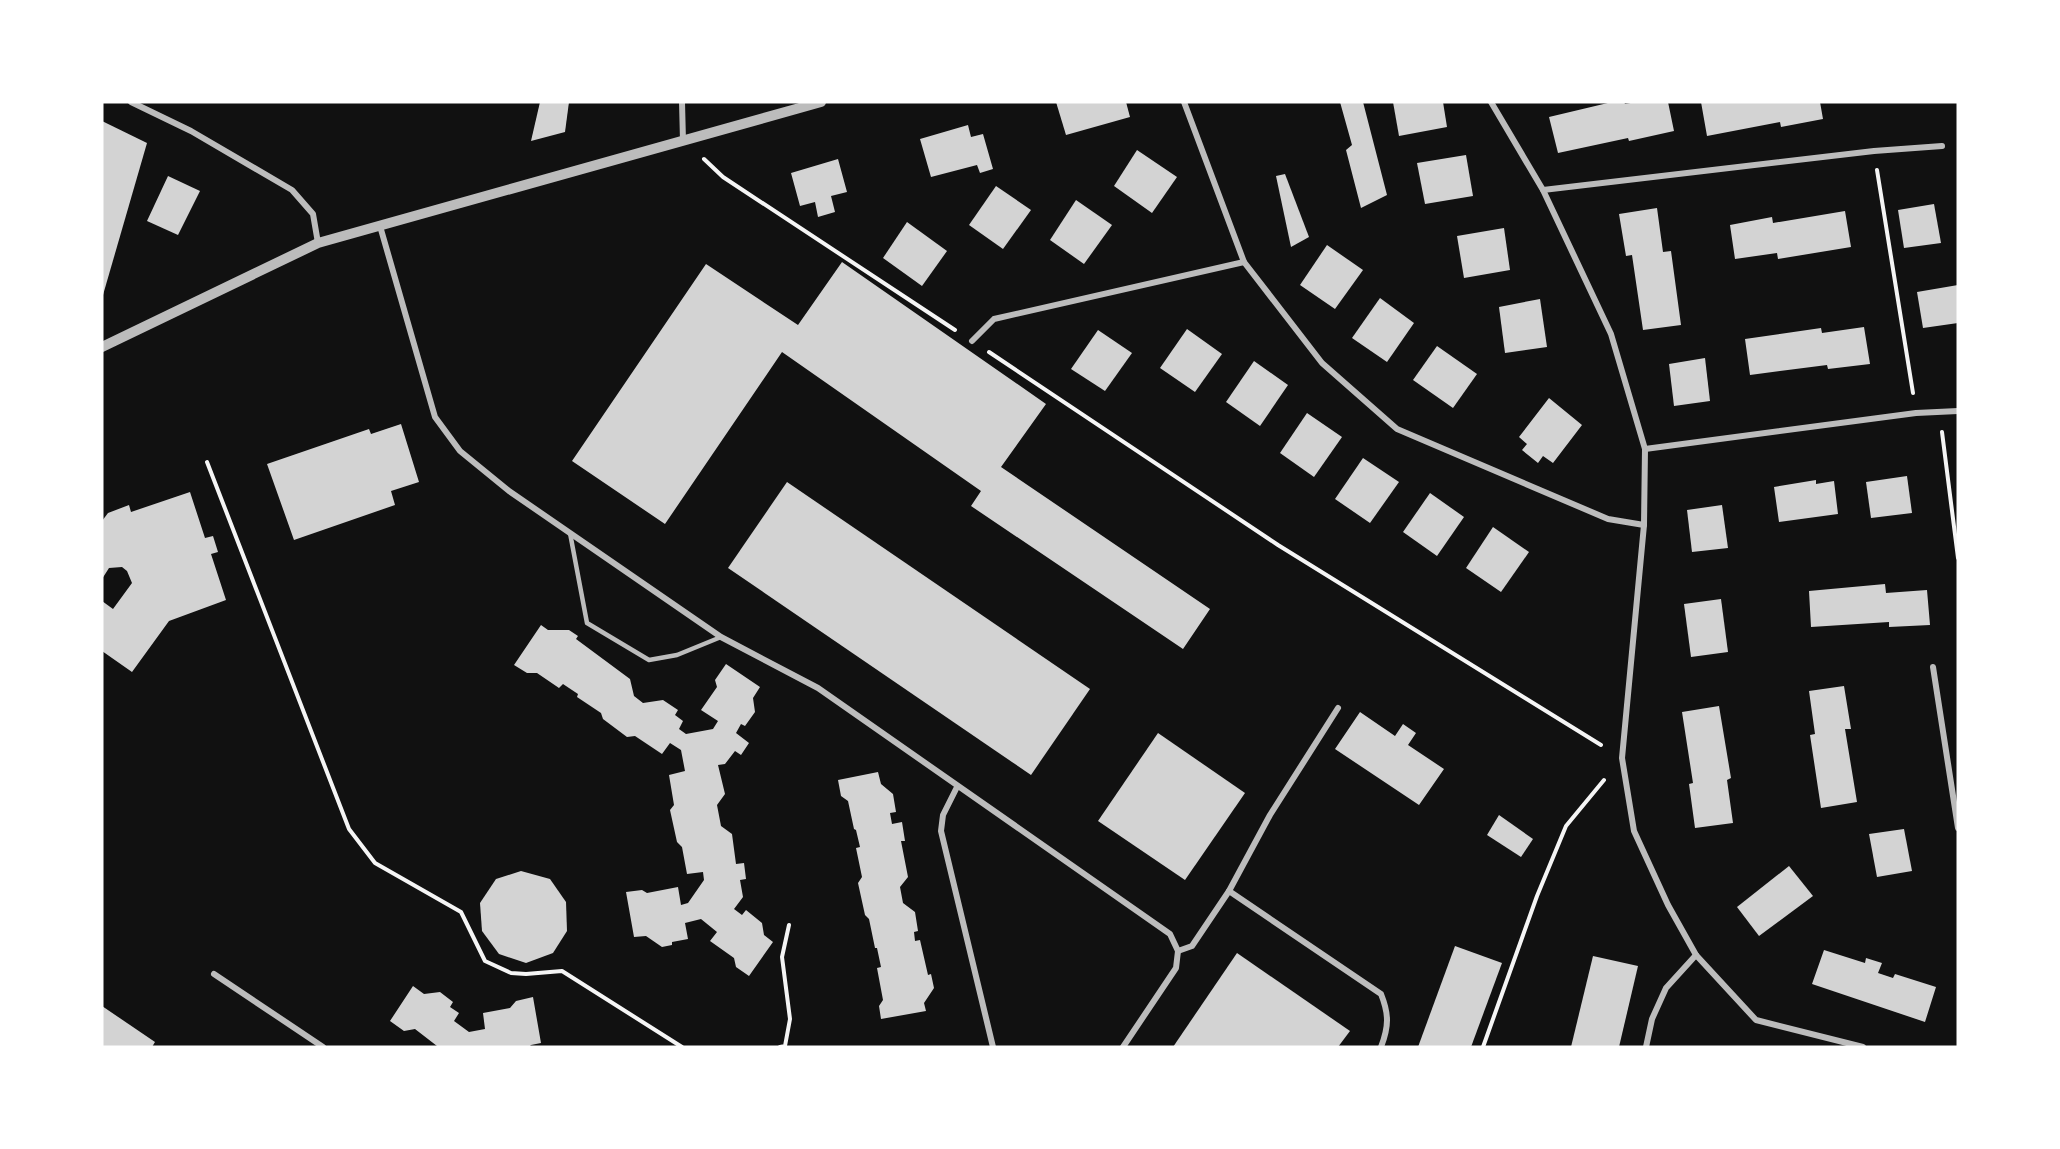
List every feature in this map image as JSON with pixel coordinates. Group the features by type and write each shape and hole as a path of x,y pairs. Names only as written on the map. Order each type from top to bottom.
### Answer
{"street":[{"path":"131,102 191,131 292,190 313,214 318,243"},
{"path":"682,102 683,141"},
{"path":"102,347 318,243 821,102"},
{"path":"1184,102 1244,262 1322,363 1397,429 1608,519 1644,525"},
{"path":"1491,102 1542,190 1611,334 1645,449 1644,525 1622,758 1634,831 1668,905 1696,955 1756,1020 1863,1047"},
{"path":"1542,190 1874,151 1942,146"},
{"path":"380,226 435,417 460,451 509,491 721,637 818,688 1170,934 1178,951 1176,968 1123,1047"},
{"path":"972,341 994,319 1244,262"},
{"path":"1645,449 1916,413 1939,414 1958,411"},
{"path":"1933,667 1958,828"},
{"path":"1178,951 1192,946 1229,891 1270,815 1338,708"},
{"path":"957,787 943,814 941,831 993,1047"},
{"path":"1229,891 1381,994 1387,1009 1387,1031 1381,1047"},
{"path":"1646,1047 1652,1019 1666,988 1696,955"},
{"path":"214,974 323,1047"}],"lane":[{"path":"570,533 587,623 649,660 677,655 721,637"}],"path":[{"path":"683,141 723,177 1278,545 1622,758 1566,826 1483,1047"},
{"path":"1874,151 1916,413"},
{"path":"1939,414 1958,558"},
{"path":"207,462 350,830 375,863 461,912 485,961 511,973 562,971 682,1047"},
{"path":"784,1047 790,1019 782,957 789,925"}],"building":[{"path":"540,102 569,102 565,132 531,141"},
{"path":"1056,102 1126,102 1130,117 1066,135"},
{"path":"1340,102 1363,102 1387,195 1361,208 1346,150 1352,145"},
{"path":"1393,102 1443,102 1447,127 1399,136"},
{"path":"1612,102 1624,102 1625,104 1668,102 1674,131 1558,153 1549,117"},
{"path":"1701,102 1820,102 1823,119 1781,127 1780,122 1707,136"},
{"path":"102,121 147,143 103,295 102,295"},
{"path":"968,125 971,137 983,134 993,169 980,173 977,165 931,177 920,139"},
{"path":"1137,150 1177,177 1152,213 1114,186"},
{"path":"1466,155 1473,196 1425,204 1417,163"},
{"path":"838,159 847,192 831,196 835,212 818,217 815,202 800,206 791,173"},
{"path":"1285,174 1309,237 1291,247 1276,176"},
{"path":"168,176 200,191 178,235 147,221"},
{"path":"996,186 1031,210 1003,249 969,225"},
{"path":"1076,200 1112,225 1084,264 1050,240"},
{"path":"1934,204 1941,243 1904,248 1898,210"},
{"path":"1657,208 1663,252 1671,251 1681,325 1643,330 1632,255 1626,256 1619,214"},
{"path":"1845,211 1851,247 1778,259 1777,253 1735,259 1730,225 1772,217 1773,223"},
{"path":"907,222 947,251 922,286 883,258"},
{"path":"1504,228 1510,270 1464,278 1457,236"},
{"path":"1327,245 1363,270 1335,309 1300,285"},
{"path":"842,262 1046,404 1001,467 1210,609 1183,649 971,506 981,491 782,352 665,524 572,461 706,264 798,325"},
{"path":"1958,285 1958,323 1923,328 1917,292"},
{"path":"1380,298 1414,323 1387,362 1352,338"},
{"path":"1540,299 1547,347 1505,353 1499,307"},
{"path":"1864,327 1870,364 1828,369 1827,365 1750,375 1745,339 1821,328 1822,333"},
{"path":"1187,329 1222,354 1195,392 1160,368"},
{"path":"1098,330 1132,353 1105,391 1071,369"},
{"path":"1437,346 1477,374 1453,408 1413,380"},
{"path":"1705,358 1710,401 1674,406 1669,364"},
{"path":"1254,361 1288,385 1260,426 1226,402"},
{"path":"1549,398 1582,425 1553,463 1543,456 1538,463 1522,450 1527,444 1519,437"},
{"path":"1307,413 1342,437 1314,477 1280,453"},
{"path":"401,424 419,482 391,491 395,505 294,540 267,464 369,429 371,434"},
{"path":"1363,458 1399,482 1370,523 1335,499"},
{"path":"1907,476 1912,513 1871,518 1866,482"},
{"path":"1816,480 1816,484 1834,481 1838,514 1779,522 1774,487"},
{"path":"787,482 1090,689 1031,775 728,568"},
{"path":"190,492 205,538 213,536 218,552 211,554 226,600 169,621 132,672 102,651 102,601 113,609 132,583 127,571 122,567 109,568 102,579 102,521 108,513 129,505 131,512"},
{"path":"1430,493 1464,517 1437,556 1403,532"},
{"path":"1722,505 1728,548 1692,552 1687,510"},
{"path":"1493,527 1529,552 1501,592 1466,568"},
{"path":"1885,584 1886,593 1927,590 1930,625 1889,627 1889,622 1811,627 1809,591"},
{"path":"1721,599 1728,652 1691,657 1684,604"},
{"path":"541,625 548,630 569,630 578,636 576,639 630,679 634,696 643,703 663,700 678,710 675,715 683,721 679,729 686,734 713,729 718,721 701,710 717,687 715,680 726,664 760,687 753,698 755,712 745,726 741,724 736,733 749,743 741,755 735,751 725,764 718,765 725,794 717,805 721,826 732,834 736,864 744,863 746,879 740,880 743,897 734,909 742,915 746,910 762,923 764,935 773,942 749,976 736,967 734,958 710,941 717,932 701,919 685,923 688,939 672,942 672,945 662,947 646,936 634,937 626,892 642,890 647,893 678,887 681,905 688,903 704,880 703,872 687,874 682,847 677,842 670,810 674,805 669,775 685,771 681,750 670,743 662,754 635,736 627,737 603,719 601,713 577,697 578,694 563,684 559,688 537,673 527,673 514,665"},
{"path":"1844,686 1851,729 1845,729 1857,802 1821,808 1810,735 1815,734 1809,691"},
{"path":"1719,706 1731,778 1727,780 1733,823 1695,828 1689,784 1693,783 1682,712"},
{"path":"1360,712 1395,736 1403,724 1416,733 1408,745 1444,769 1419,805 1335,749"},
{"path":"1158,733 1245,793 1185,880 1098,821"},
{"path":"878,772 881,784 893,794 896,812 890,813 892,824 902,822 905,841 901,841 908,877 900,887 903,903 915,912 918,931 914,932 915,941 920,940 928,975 931,974 934,988 924,1003 926,1011 881,1019 879,1006 883,1000 877,968 881,967 858,883 862,877 856,848 860,847 848,801 841,796 838,780"},
{"path":"1499,815 1533,839 1521,857 1487,835"},
{"path":"1904,829 1912,871 1877,877 1869,834"},
{"path":"1789,866 1813,896 1759,936 1737,907"},
{"path":"521,871 550,879 566,902 567,931 553,953 526,963 499,954 482,931 480,903 496,879"},
{"path":"1455,946 1502,963 1471,1047 1418,1047"},
{"path":"1824,950 1865,963 1866,958 1882,963 1878,973 1893,978 1895,974 1936,987 1925,1022 1812,984"},
{"path":"1237,953 1350,1031 1338,1047 1173,1047"},
{"path":"1593,956 1638,966 1619,1047 1571,1047"},
{"path":"413,986 424,994 440,992 453,1002 450,1007 459,1013 454,1021 469,1032 485,1029 483,1013 510,1008 516,1001 533,997 541,1043 529,1047 436,1047 415,1029 404,1031 390,1021"},
{"path":"102,1006 155,1042 152,1047 102,1047"}]}
